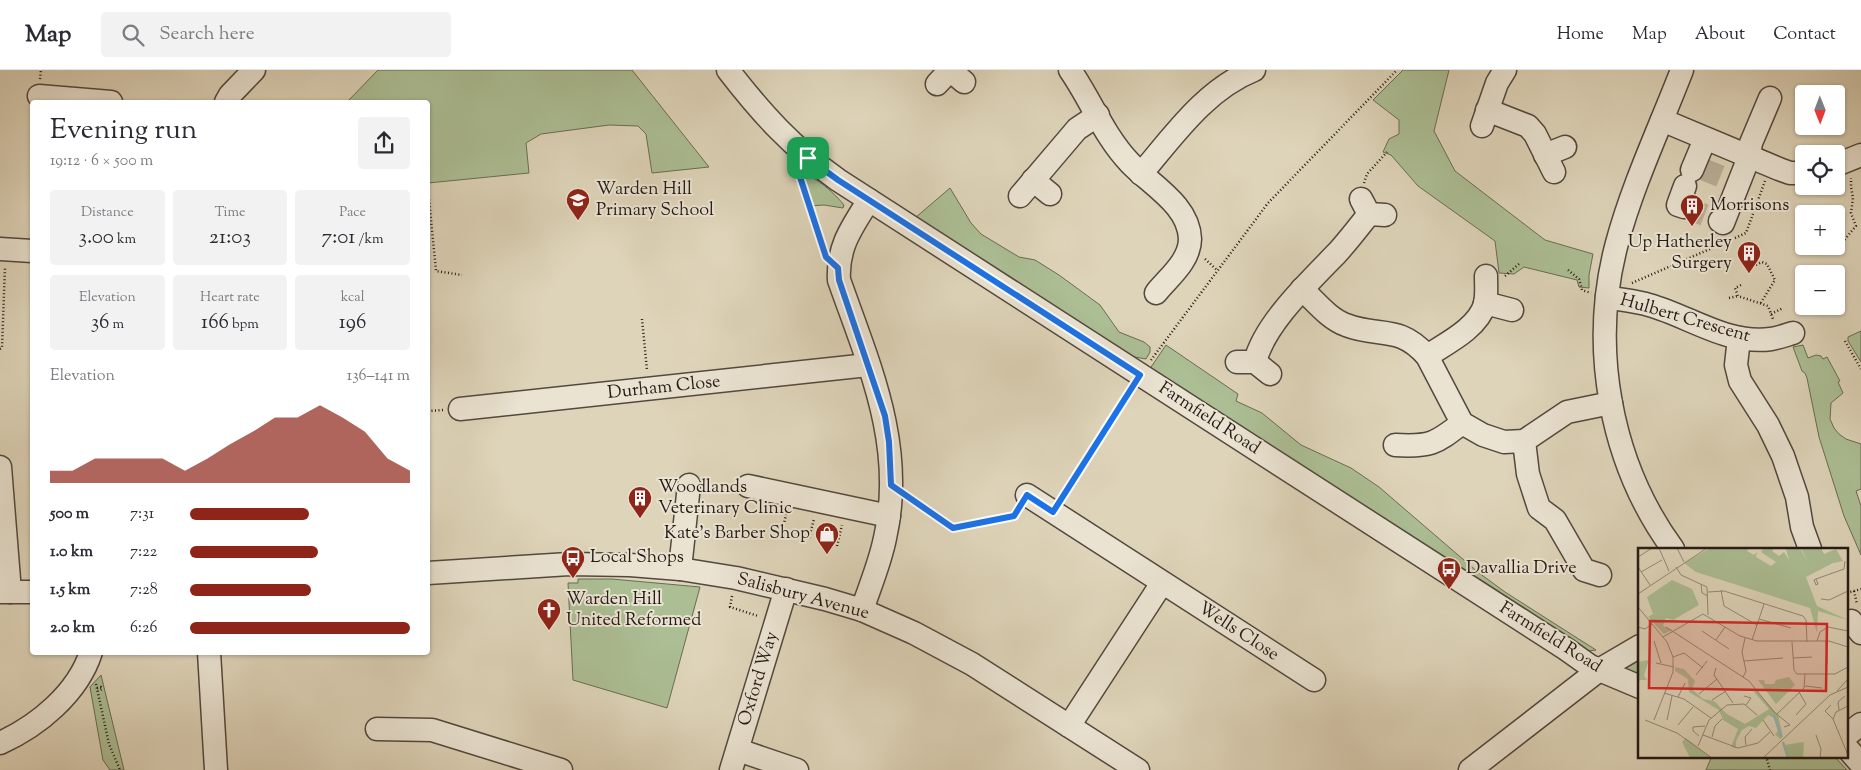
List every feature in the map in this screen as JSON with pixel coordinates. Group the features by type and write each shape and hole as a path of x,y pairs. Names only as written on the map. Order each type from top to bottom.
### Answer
{"street":[{"path":"227,100 254,70"},
{"name":"Farmfield Road","path":"728,70 760,111 808,158 869,200 1590,666 1638,686"},
{"path":"937,84 950,70 964,82"},
{"path":"1070,70 1119,150 1176,206 1186,224 1190,239 1188,252 1183,261 1156,293"},
{"path":"1142,174 1205,100 1228,83 1254,70"},
{"path":"1505,70 1497,83 1484,118 1528,126 1555,158"},
{"path":"1672,548 1651,517 1631,476 1616,427 1611,402 1606,349 1611,270 1623,222 1682,70"},
{"path":"39,96 86,100"},
{"path":"1720,218 1741,174 1751,143 1770,98"},
{"path":"1034,190 1077,129 1098,115"},
{"path":"1662,120 1690,182 1741,174 1795,173"},
{"path":"1845,169 1861,155"},
{"path":"862,610 886,537 891,485 889,442 885,416 839,280 838,268 846,237 869,200"},
{"path":"1254,366 1258,349 1302,289 1340,249 1371,209"},
{"path":"3,249 30,250"},
{"path":"1427,356 1474,322 1485,303 1486,276"},
{"path":"1302,289 1338,321 1355,328 1402,336 1420,348 1427,356 1462,423 1484,435 1504,442 1524,440 1567,412 1611,402"},
{"name":"Hulbert Crescent","path":"1609,297 1650,305 1718,332 1739,338 1762,340 1786,335"},
{"path":"1485,303 1512,310"},
{"path":"1739,338 1736,365 1740,381 1768,425 1783,456 1797,497 1802,527 1810,548"},
{"name":"Durham Close","path":"460,409 868,364"},
{"path":"1392,446 1431,444 1462,423"},
{"path":"1524,440 1531,514 1555,520 1584,570 1600,575"},
{"path":"0,467 5,592 30,592"},
{"path":"680,569 689,485"},
{"path":"748,486 889,516"},
{"name":"Wells Close","path":"1027,495 1314,680"},
{"name":"Salisbury Avenue","path":"430,573 569,564 630,565 680,569 736,578 786,589 862,610 914,633 972,664 1138,770"},
{"path":"1069,726 1162,583"},
{"name":"Oxford Way","path":"734,760 786,589"},
{"path":"1470,770 1599,670 1638,647"},
{"path":"209,655 216,770"},
{"path":"0,743 22,732 50,711 73,686 92,676"},
{"path":"1848,734 1861,724"},
{"path":"377,730 432,730 561,770"},
{"path":"1848,749 1861,764"},
{"path":"734,760 797,770"}],"path":[{"path":"1053,512 1140,375 1268,203 1397,70"},
{"path":"1371,209 1362,187 1367,174 1387,152"},
{"path":"808,158 801,168 800,177 826,257 838,268"},
{"path":"1845,172 1851,187 1853,198 1851,213 1856,226"},
{"path":"1568,270 1579,279 1582,290 1609,297 1630,284 1746,233 1768,173"},
{"path":"430,209 436,271 462,275"},
{"path":"1845,239 1856,226 1861,225"},
{"path":"0,348 2,348 3,249"},
{"path":"1756,265 1762,262 1767,264 1775,280 1760,304"},
{"path":"1738,296 1735,288 1741,286"},
{"path":"1729,298 1738,296 1768,306 1771,314 1786,335"},
{"path":"1771,314 1783,308"},
{"path":"642,320 648,389"},
{"path":"1845,341 1861,369"},
{"path":"891,485 953,528 1014,516 1027,495"},
{"path":"736,578 730,607 753,614"},
{"path":"1848,593 1861,589"},
{"path":"92,676 109,744 120,770"}],"green space":[{"path":"378,70 632,70 709,167 652,173 646,134 638,126 609,125 541,134 526,143 529,173 430,183 430,100 349,100"},
{"path":"1403,70 1449,70 1434,131 1455,171 1545,240 1593,254 1589,275 1589,288 1579,287 1577,280 1524,267 1514,274 1499,273 1495,241 1418,186 1391,155 1383,152 1389,139 1399,134 1399,120 1373,100"},
{"path":"802,174 813,178 825,186 844,205 843,208 824,205 809,206 800,177"},
{"path":"950,188 971,223 981,234 1019,257 1035,260 1100,305 1119,332 1144,342 1150,347 1150,352 1146,359 1123,355 915,218"},
{"path":"1861,331 1861,362 1848,341 1848,337"},
{"path":"1166,345 1238,394 1236,401 1262,413 1301,445 1351,468 1379,487 1479,573 1505,592 1596,650 1581,652 1147,373"},
{"path":"1803,345 1808,358 1816,355 1821,356 1823,359 1827,357 1840,381 1838,382 1843,393 1831,403 1830,419 1834,428 1846,439 1861,444 1861,489 1856,491 1861,506 1861,555 1844,516 1819,437 1807,378 1802,371 1793,347"},
{"path":"578,579 612,579 700,587 667,708 573,680 568,583 578,583"},
{"path":"1638,661 1638,682 1625,674 1626,668"},
{"path":"101,675 124,770 110,770 103,760 90,687"},
{"path":"1711,758 1836,758 1847,770 1706,770"}],"tunnel":[{"path":"1700,168 1735,182"},
{"path":"1684,207 1720,221"}],"place":[{"name":"Warden Hill Primary School","path":"578,221"},
{"name":"Morrisons","path":"1692,227"},
{"name":"Up Hatherley Surgery","path":"1749,274"},
{"name":"Woodlands Veterinary Clinic","path":"640,519"},
{"name":"Kate's Barber Shop","path":"827,555"},
{"name":"Local Shops","path":"573,579"},
{"name":"Davallia Drive","path":"1449,590"},
{"name":"Warden Hill United Reformed","path":"549,631"}],"route":[{"path":"808,158 838,180 1140,375 1053,512 1027,495 1014,516 953,528 891,485 891,463 885,416 839,280 838,268 826,257 800,177 801,168 808,158"}]}
